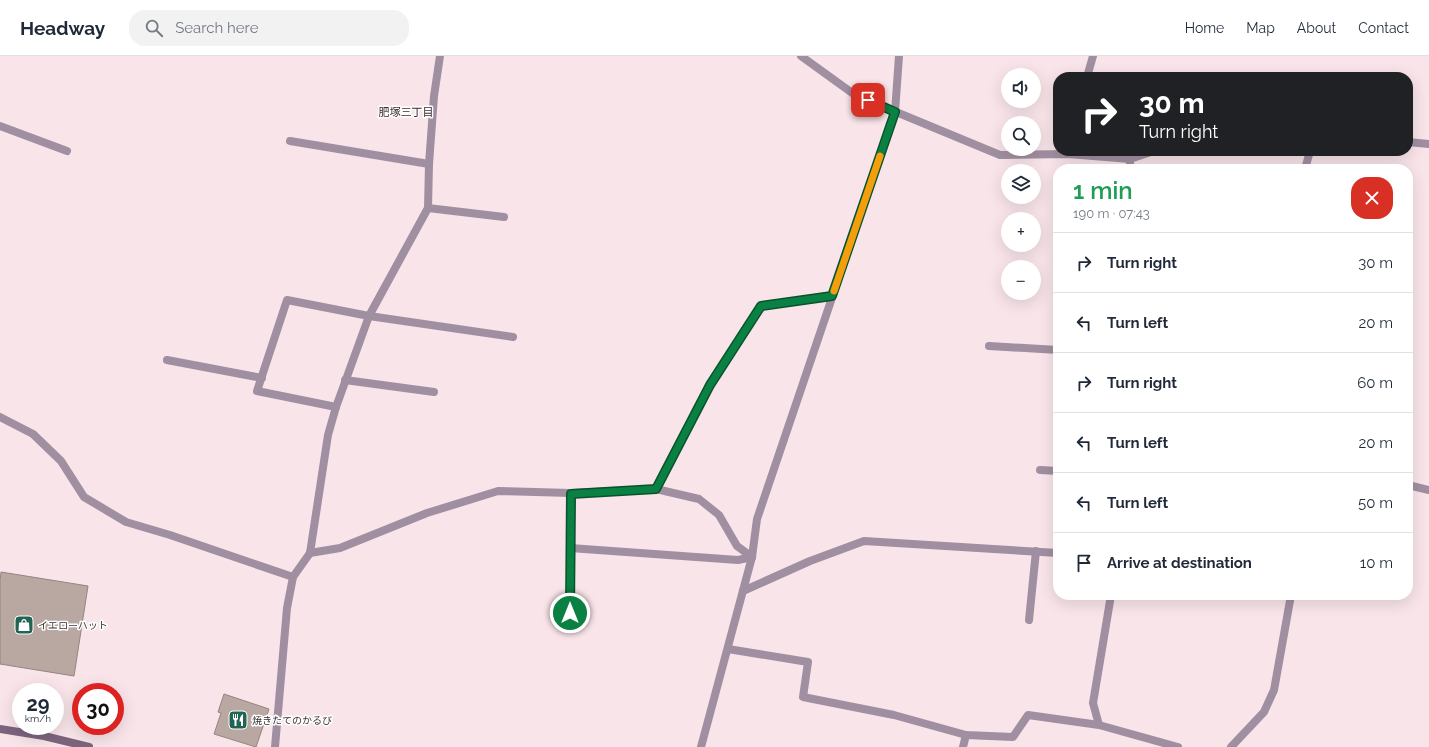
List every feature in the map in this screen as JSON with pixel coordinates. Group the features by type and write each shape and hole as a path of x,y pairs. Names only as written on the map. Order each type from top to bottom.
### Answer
{"main road":[{"path":"0,729 44,736 89,747"}],"street":[{"path":"275,747 287,608 293,577 310,553 328,435 345,380 369,316 428,208 429,164 434,96 440,56"},
{"path":"801,56 855,95 1000,155 1053,153"},
{"path":"701,747 752,557 757,519 895,112 899,56"},
{"path":"1088,72 1093,56"},
{"path":"0,126 67,151"},
{"path":"290,141 429,164"},
{"path":"1413,142 1429,144"},
{"path":"1104,156 1130,159 1139,156"},
{"path":"1130,159 1130,164"},
{"path":"428,208 504,217"},
{"path":"656,489 710,385 761,306 832,296"},
{"path":"336,407 258,392 287,300 369,316 513,337"},
{"path":"989,346 1053,350"},
{"path":"167,360 262,378"},
{"path":"345,380 434,392"},
{"path":"0,417 33,434 61,461 84,497 126,522 170,535 293,577"},
{"path":"1040,470 1053,471"},
{"path":"1413,486 1429,490"},
{"path":"310,553 340,548 427,513 498,491 571,494 656,489 699,499 719,515 737,546 752,557"},
{"path":"570,613 571,494"},
{"path":"743,590 810,561 864,541 1053,553"},
{"path":"570,548 738,560 752,557"},
{"path":"1029,620 1036,551"},
{"path":"1099,725 1093,703 1110,600"},
{"path":"1231,747 1264,712 1274,690 1290,600"},
{"path":"728,649 808,662 803,697 894,715 966,735 1012,737 1028,715 1099,725 1178,747"},
{"path":"963,747 966,735"}],"building":[{"path":"1,572 88,586 74,676 0,664"},
{"path":"224,694 269,709 256,747 214,734 221,713 218,712"}],"slow traffic":[{"path":"834,291 880,156"}],"place":[{"name":"イエローハット","path":"24,625"},
{"name":"焼きたてのかるび","path":"238,720"}],"district":[{"name":"肥塚三丁目","path":"406,112"}],"route":[{"path":"570,613 571,494 656,489 710,385 761,306 832,296 895,112 868,100"}]}
